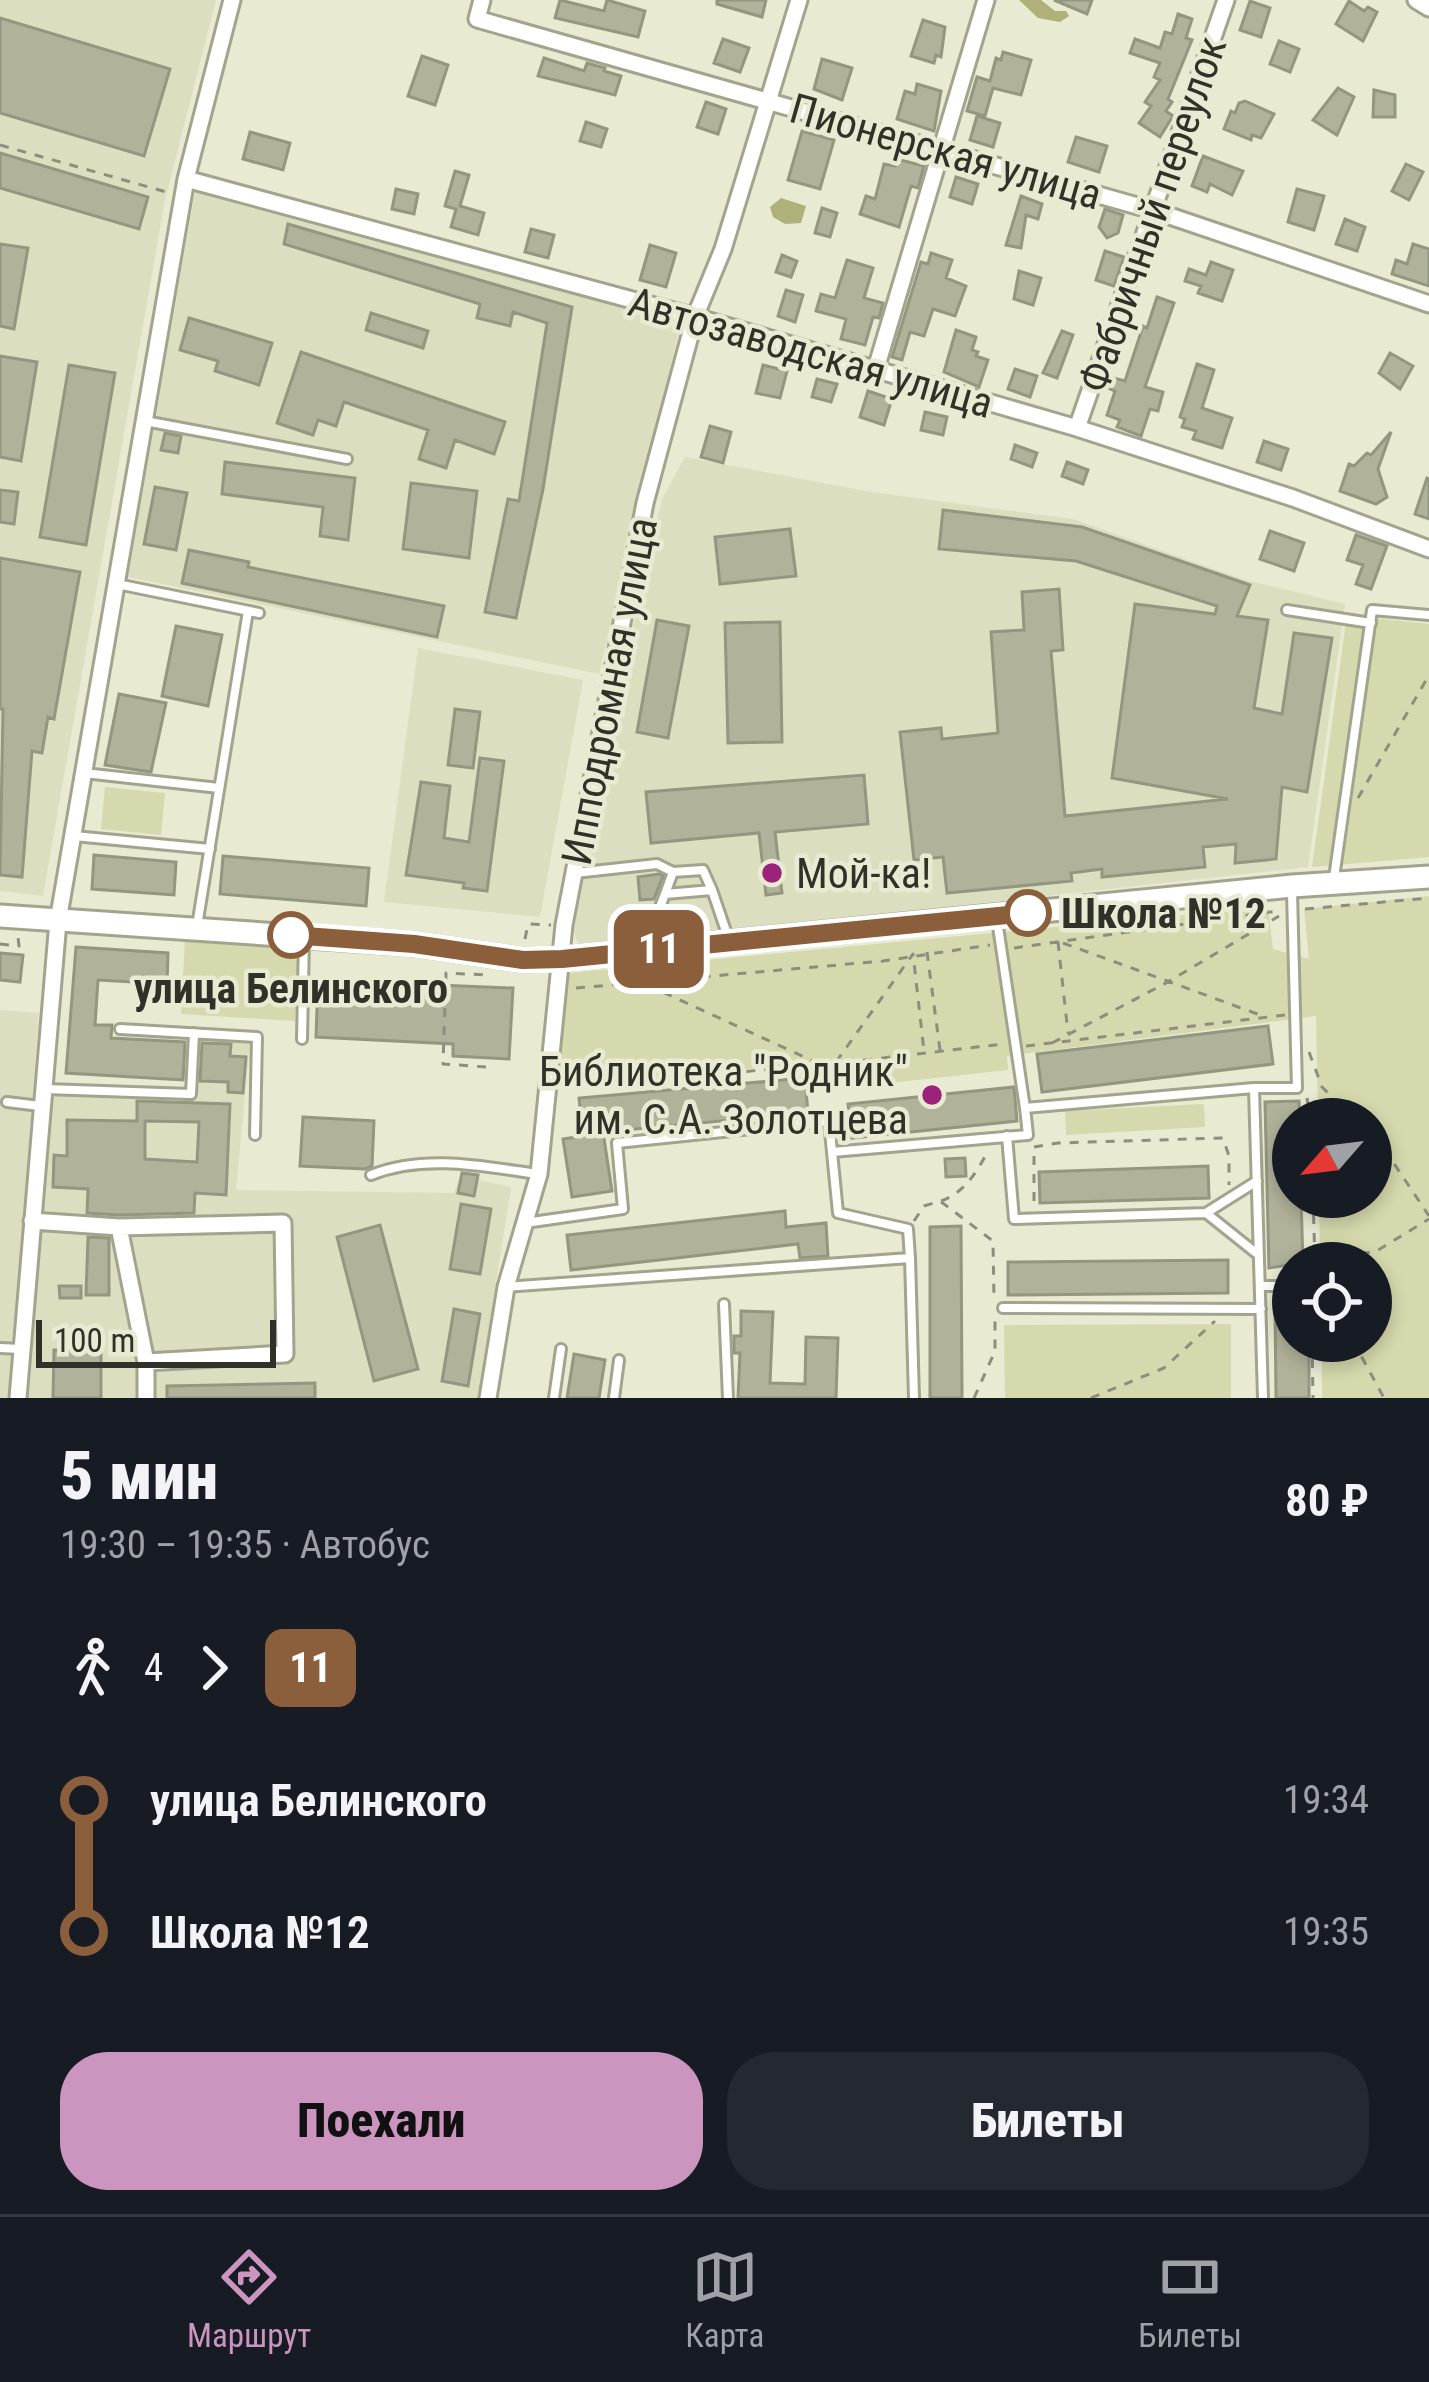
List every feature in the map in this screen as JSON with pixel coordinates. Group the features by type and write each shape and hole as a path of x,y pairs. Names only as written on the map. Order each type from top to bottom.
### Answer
{"main road":[{"path":"0,916 414,944 561,968 643,950 996,917 1292,898 1333,885 1429,877"}],"street":[{"path":"18,1398 58,921 71,835 184,187 232,0"},
{"name":"Пионерская улица","path":"482,0 477,19 1155,211 1429,304"},
{"name":"Ипподромная улица","path":"488,1398 506,1287 539,1174 564,925 645,503 695,317 723,249 799,0"},
{"path":"875,372 986,0"},
{"name":"Фабричный переулок","path":"1077,428 1226,0"},
{"path":"1416,0 1429,8"},
{"name":"Автозаводская улица","path":"184,187 695,317 1077,428 1293,498 1429,549"},
{"path":"32,1221 119,1227 284,1223 285,1354 146,1362"},
{"path":"119,1227 146,1362 146,1398"}],"lane":[{"path":"144,421 347,459"},
{"path":"116,583 259,613"},
{"path":"1287,610 1370,622"},
{"path":"1333,885 1372,610 1429,615"},
{"path":"197,928 248,611"},
{"path":"82,773 219,788"},
{"path":"71,835 210,848"},
{"path":"573,874 657,864 673,872 703,870 730,941"},
{"path":"643,950 673,872"},
{"path":"665,894 712,890"},
{"path":"1025,1108 1297,1088 1292,898"},
{"path":"832,1151 1028,1135 996,917"},
{"path":"302,1039 304,936"},
{"path":"120,1029 256,1037 255,1135"},
{"path":"8,1102 191,1094 194,1034"},
{"path":"1254,1088 1263,1398"},
{"path":"524,1223 623,1209 617,1143 829,1121 838,1213 908,1229 914,1398"},
{"path":"1007,1136 1014,1219 1206,1213 1257,1180"},
{"path":"371,1174 399,1163 472,1164 539,1174"},
{"path":"1206,1213 1258,1254"},
{"path":"506,1287 910,1258"},
{"path":"1260,1286 1272,1286"},
{"path":"724,1304 728,1398"},
{"path":"1003,1308 1261,1309"},
{"path":"0,1348 22,1349"},
{"path":"554,1398 561,1348"},
{"path":"614,1398 619,1360"}],"path":[{"path":"0,145 184,187"},
{"path":"1341,828 1429,675"},
{"path":"561,968 572,988 643,983 1059,942 1292,898 1429,898"},
{"path":"1050,1043 1166,983 1292,898"},
{"path":"523,960 528,924 564,925"},
{"path":"1059,942 1264,1017"},
{"path":"1059,942 1068,1034"},
{"path":"927,952 940,1051"},
{"path":"913,954 925,1053"},
{"path":"835,1063 913,954"},
{"path":"486,1067 443,1064 446,973 505,976"},
{"path":"643,983 822,1065"},
{"path":"547,1089 1050,1043 1295,1013"},
{"path":"1308,1050 1322,1087 1333,1098"},
{"path":"908,1229 924,1206 955,1196 975,1174 996,1137"},
{"path":"1034,1201 1034,1147 1058,1143 1223,1138 1229,1156 1229,1189"},
{"path":"1391,1242 1429,1218 1392,1162"},
{"path":"940,1201 992,1241 995,1351 974,1398"},
{"path":"1090,1398 1164,1368 1217,1319 1238,1309"},
{"path":"1312,1362 1313,1398"},
{"path":"1364,1362 1384,1398"}],"shaded area":[{"path":"0,0 216,0 165,200 43,896 0,891"},
{"path":"1019,0 1041,0 1069,16 1060,22 1038,18"},
{"path":"195,192 681,322 599,674 128,577"},
{"path":"781,198 806,206 801,223 785,224 773,217 770,207"},
{"path":"685,457 871,492 1073,519 1242,579 1345,604 1308,867 584,947 574,931 609,732 662,499"},
{"path":"1347,615 1429,624 1429,857 1312,867"},
{"path":"418,648 583,680 540,917 384,902"},
{"path":"105,787 165,793 161,835 101,829"},
{"path":"1429,896 1429,1398 1322,1398 1322,1362 1392,1362 1392,1242 1320,1242 1319,1218 1392,1218 1392,1098 1318,1098 1316,1016 1007,1056 1008,1070 818,1091 813,1063 557,1086 569,973 1268,907 1273,949 1309,959 1304,909"},
{"path":"185,940 299,947 295,1021 181,1014"},
{"path":"0,1010 39,1013 9,1398 0,1398"},
{"path":"198,1027 251,1030 236,1190 454,1193 460,1176 511,1187 478,1398 27,1398 49,1095 194,1099"},
{"path":"1204,1104 1205,1127 1066,1135 1065,1111"},
{"path":"1231,1324 1231,1398 1005,1398 1004,1325"}],"building":[{"path":"560,0 604,11 607,0 645,11 638,37 555,18"},
{"path":"717,0 766,0 762,17 717,4"},
{"path":"1054,0 1092,0 1087,14"},
{"path":"1250,1 1270,8 1261,37 1240,30"},
{"path":"1349,1 1364,11 1368,7 1377,12 1363,41 1336,24"},
{"path":"1178,14 1192,19 1186,38 1192,40 1168,99 1172,102 1166,111 1173,116 1160,137 1139,123 1151,106 1145,102 1160,80 1154,77 1160,63 1130,53 1135,39 1160,48 1165,32 1172,34"},
{"path":"0,18 170,69 144,156 0,113"},
{"path":"923,20 945,27 941,57 936,55 934,63 911,56"},
{"path":"723,39 749,48 740,72 714,63"},
{"path":"1279,41 1299,49 1290,72 1270,64"},
{"path":"1003,52 1031,60 1021,95 993,88 985,116 967,111 977,77 990,81 996,58 1001,60"},
{"path":"422,56 448,65 435,105 408,96"},
{"path":"544,58 584,71 587,63 621,76 615,95 538,76"},
{"path":"822,59 852,68 842,100 814,89"},
{"path":"917,84 941,91 934,131 897,119 905,91 915,94"},
{"path":"1338,88 1354,97 1337,135 1313,120"},
{"path":"1374,90 1395,95 1395,117 1373,117"},
{"path":"1245,101 1274,114 1261,138 1252,135 1251,140 1224,129 1231,111 1235,113"},
{"path":"706,102 726,109 718,134 697,127"},
{"path":"977,116 1000,123 993,147 970,140"},
{"path":"586,122 607,129 601,147 580,141"},
{"path":"802,131 834,140 820,189 788,180"},
{"path":"250,132 290,143 283,170 243,159"},
{"path":"1076,137 1107,146 1099,172 1068,162"},
{"path":"0,153 148,197 139,229 0,188"},
{"path":"1203,156 1243,171 1232,195 1210,184 1207,192 1192,186"},
{"path":"897,159 924,166 918,188 911,186 899,227 860,214 866,196 875,199 884,164 895,166"},
{"path":"1406,164 1423,172 1409,200 1392,191"},
{"path":"455,171 469,175 460,206 484,213 478,235 451,227 456,209 445,206"},
{"path":"956,177 978,184 972,204 950,197"},
{"path":"396,189 418,194 414,214 392,209"},
{"path":"1297,189 1324,196 1314,230 1288,222"},
{"path":"1021,196 1042,204 1038,219 1026,215 1021,248 1006,245"},
{"path":"822,208 837,213 830,237 815,233"},
{"path":"1105,209 1123,215 1118,233 1107,238 1099,227"},
{"path":"1345,219 1365,227 1357,251 1336,244"},
{"path":"288,224 572,307 543,489 516,618 485,612 508,499 519,501 547,323 513,312 510,326 477,318 480,304 284,244"},
{"path":"531,229 554,235 548,258 525,252"},
{"path":"0,244 28,248 14,329 0,326"},
{"path":"1413,244 1429,249 1429,286 1392,274 1396,260 1407,264"},
{"path":"650,245 676,253 666,287 640,280"},
{"path":"1105,251 1124,257 1114,286 1096,280"},
{"path":"931,253 952,260 946,278 966,286 955,316 933,309 924,336 910,332 902,360 892,357 921,262 928,264"},
{"path":"782,255 797,261 791,277 776,272"},
{"path":"847,260 873,268 864,298 883,303 879,318 873,317 865,345 841,339 846,319 816,311 821,294 835,298"},
{"path":"1211,262 1233,270 1222,301 1198,293 1201,286 1185,281 1189,269 1206,275"},
{"path":"1019,271 1041,278 1033,305 1014,299"},
{"path":"786,290 803,295 795,322 778,316"},
{"path":"1157,297 1174,303 1145,387 1163,392 1158,411 1150,409 1141,436 1117,427 1120,420 1107,415 1114,378 1125,381"},
{"path":"371,313 428,331 423,348 366,330"},
{"path":"189,318 272,343 259,385 215,371 218,361 180,350"},
{"path":"956,330 976,337 972,350 988,360 979,387 944,372"},
{"path":"1062,331 1073,335 1057,378 1043,373"},
{"path":"301,352 505,422 494,454 455,440 446,468 419,459 428,430 344,402 336,426 318,420 313,435 277,423"},
{"path":"1390,353 1413,366 1400,389 1379,373"},
{"path":"0,356 37,362 21,461 0,457"},
{"path":"1197,364 1214,370 1202,408 1232,418 1222,448 1193,439 1196,431 1182,427 1185,419 1180,417"},
{"path":"69,365 115,373 86,545 40,537"},
{"path":"763,365 787,371 780,398 756,393"},
{"path":"1015,369 1037,376 1030,397 1008,389"},
{"path":"817,379 837,384 831,402 812,397"},
{"path":"868,391 892,399 884,425 860,417"},
{"path":"925,412 947,417 943,435 921,430"},
{"path":"710,426 731,432 723,463 701,457"},
{"path":"1391,432 1378,469 1387,497 1376,504 1340,491 1349,464 1354,466 1367,453 1371,455"},
{"path":"165,433 181,436 178,453 161,450"},
{"path":"1264,441 1288,449 1281,470 1257,462"},
{"path":"1015,445 1037,453 1032,467 1011,459"},
{"path":"225,462 355,478 348,540 320,536 323,507 222,494"},
{"path":"1067,462 1088,470 1083,484 1062,476"},
{"path":"1429,479 1429,519 1415,514"},
{"path":"411,483 477,491 469,558 403,549"},
{"path":"155,487 187,493 176,550 144,544"},
{"path":"0,490 18,492 14,524 0,522"},
{"path":"943,510 1082,527 1250,585 1237,616 1268,620 1254,708 1282,714 1294,633 1332,638 1307,792 1282,787 1276,859 1235,863 1236,844 1203,847 1205,867 1102,877 1102,869 1071,873 1072,881 947,893 943,857 914,860 900,732 941,728 942,739 998,733 991,632 1024,630 1022,592 1059,589 1063,650 1051,651 1065,816 1228,799 1112,778 1135,604 1215,614 1217,606 1076,561 939,549"},
{"path":"790,529 796,576 720,584 715,537"},
{"path":"1270,531 1304,543 1294,571 1260,559"},
{"path":"1356,535 1387,546 1371,589 1356,584 1363,565 1347,560"},
{"path":"189,550 249,562 248,567 444,606 437,637 182,583"},
{"path":"0,558 80,572 54,719 48,717 42,753 32,751 22,877 0,875"},
{"path":"657,620 689,626 668,738 637,732"},
{"path":"780,622 782,742 728,743 725,623"},
{"path":"176,626 222,635 208,706 162,696"},
{"path":"119,694 166,703 151,772 105,765"},
{"path":"455,709 480,712 473,768 448,765"},
{"path":"480,758 504,761 487,891 406,875 421,782 450,786 444,838 469,842"},
{"path":"864,775 868,824 775,832 782,893 766,895 759,833 651,843 646,792"},
{"path":"94,855 176,862 174,895 92,889"},
{"path":"223,856 369,868 366,906 220,894"},
{"path":"663,876 654,899 640,900 638,877"},
{"path":"76,947 168,953 167,984 98,980 95,1025 112,1025 111,1038 185,1042 183,1080 66,1073"},
{"path":"0,953 23,955 20,982 0,980"},
{"path":"318,980 513,988 509,1059 453,1056 453,1044 316,1037"},
{"path":"1268,1026 1273,1064 1042,1092 1037,1054"},
{"path":"202,1043 231,1044 230,1056 246,1057 243,1093 228,1092 228,1082 200,1081"},
{"path":"805,1078 808,1113 603,1132 612,1191 572,1197 563,1139 583,1136 579,1098"},
{"path":"1014,1087 1017,1121 852,1138 848,1104"},
{"path":"137,1101 230,1104 226,1195 195,1193 194,1213 119,1215 87,1213 88,1189 53,1187 54,1155 67,1156 67,1120 137,1121","holes":["145,1121 199,1122 197,1162 145,1159"]},
{"path":"1265,1102 1272,1102 1272,1218 1302,1218 1302,1242 1272,1242 1269,1268"},
{"path":"303,1117 374,1121 372,1166 300,1166"},
{"path":"965,1158 966,1176 946,1177 945,1159"},
{"path":"1208,1166 1209,1198 1040,1203 1039,1172"},
{"path":"462,1173 478,1175 474,1196 458,1193"},
{"path":"461,1204 491,1209 480,1274 450,1269"},
{"path":"785,1211 786,1227 826,1223 828,1256 800,1258 798,1244 571,1270 567,1235"},
{"path":"380,1225 418,1369 374,1381 337,1237"},
{"path":"961,1226 962,1398 930,1398 930,1227"},
{"path":"88,1237 109,1238 109,1295 86,1295"},
{"path":"1228,1260 1228,1293 1008,1295 1008,1262"},
{"path":"59,1286 81,1286 81,1298 60,1298"},
{"path":"454,1309 480,1314 468,1386 442,1381"},
{"path":"741,1311 773,1312 770,1383 805,1384 806,1337 838,1338 836,1398 738,1398 740,1353 734,1353 734,1336 741,1336"},
{"path":"54,1350 101,1351 101,1398 53,1398"},
{"path":"574,1354 605,1360 599,1398 567,1398"},
{"path":"1276,1362 1309,1362 1309,1398 1276,1398"},
{"path":"315,1383 315,1398 167,1398 167,1386"}],"bus line":[{"name":"11","path":"291,935 414,944 523,960 562,959 1028,913"}],"place":[{"name":"Мой-ка!","path":"772,873"},
{"name":"Школа №12","path":"1028,913"},
{"name":"улица Белинского","path":"291,935"},
{"name":"Библиотека \"Родник\" им. С.А. Золотцева","path":"932,1095"}]}
